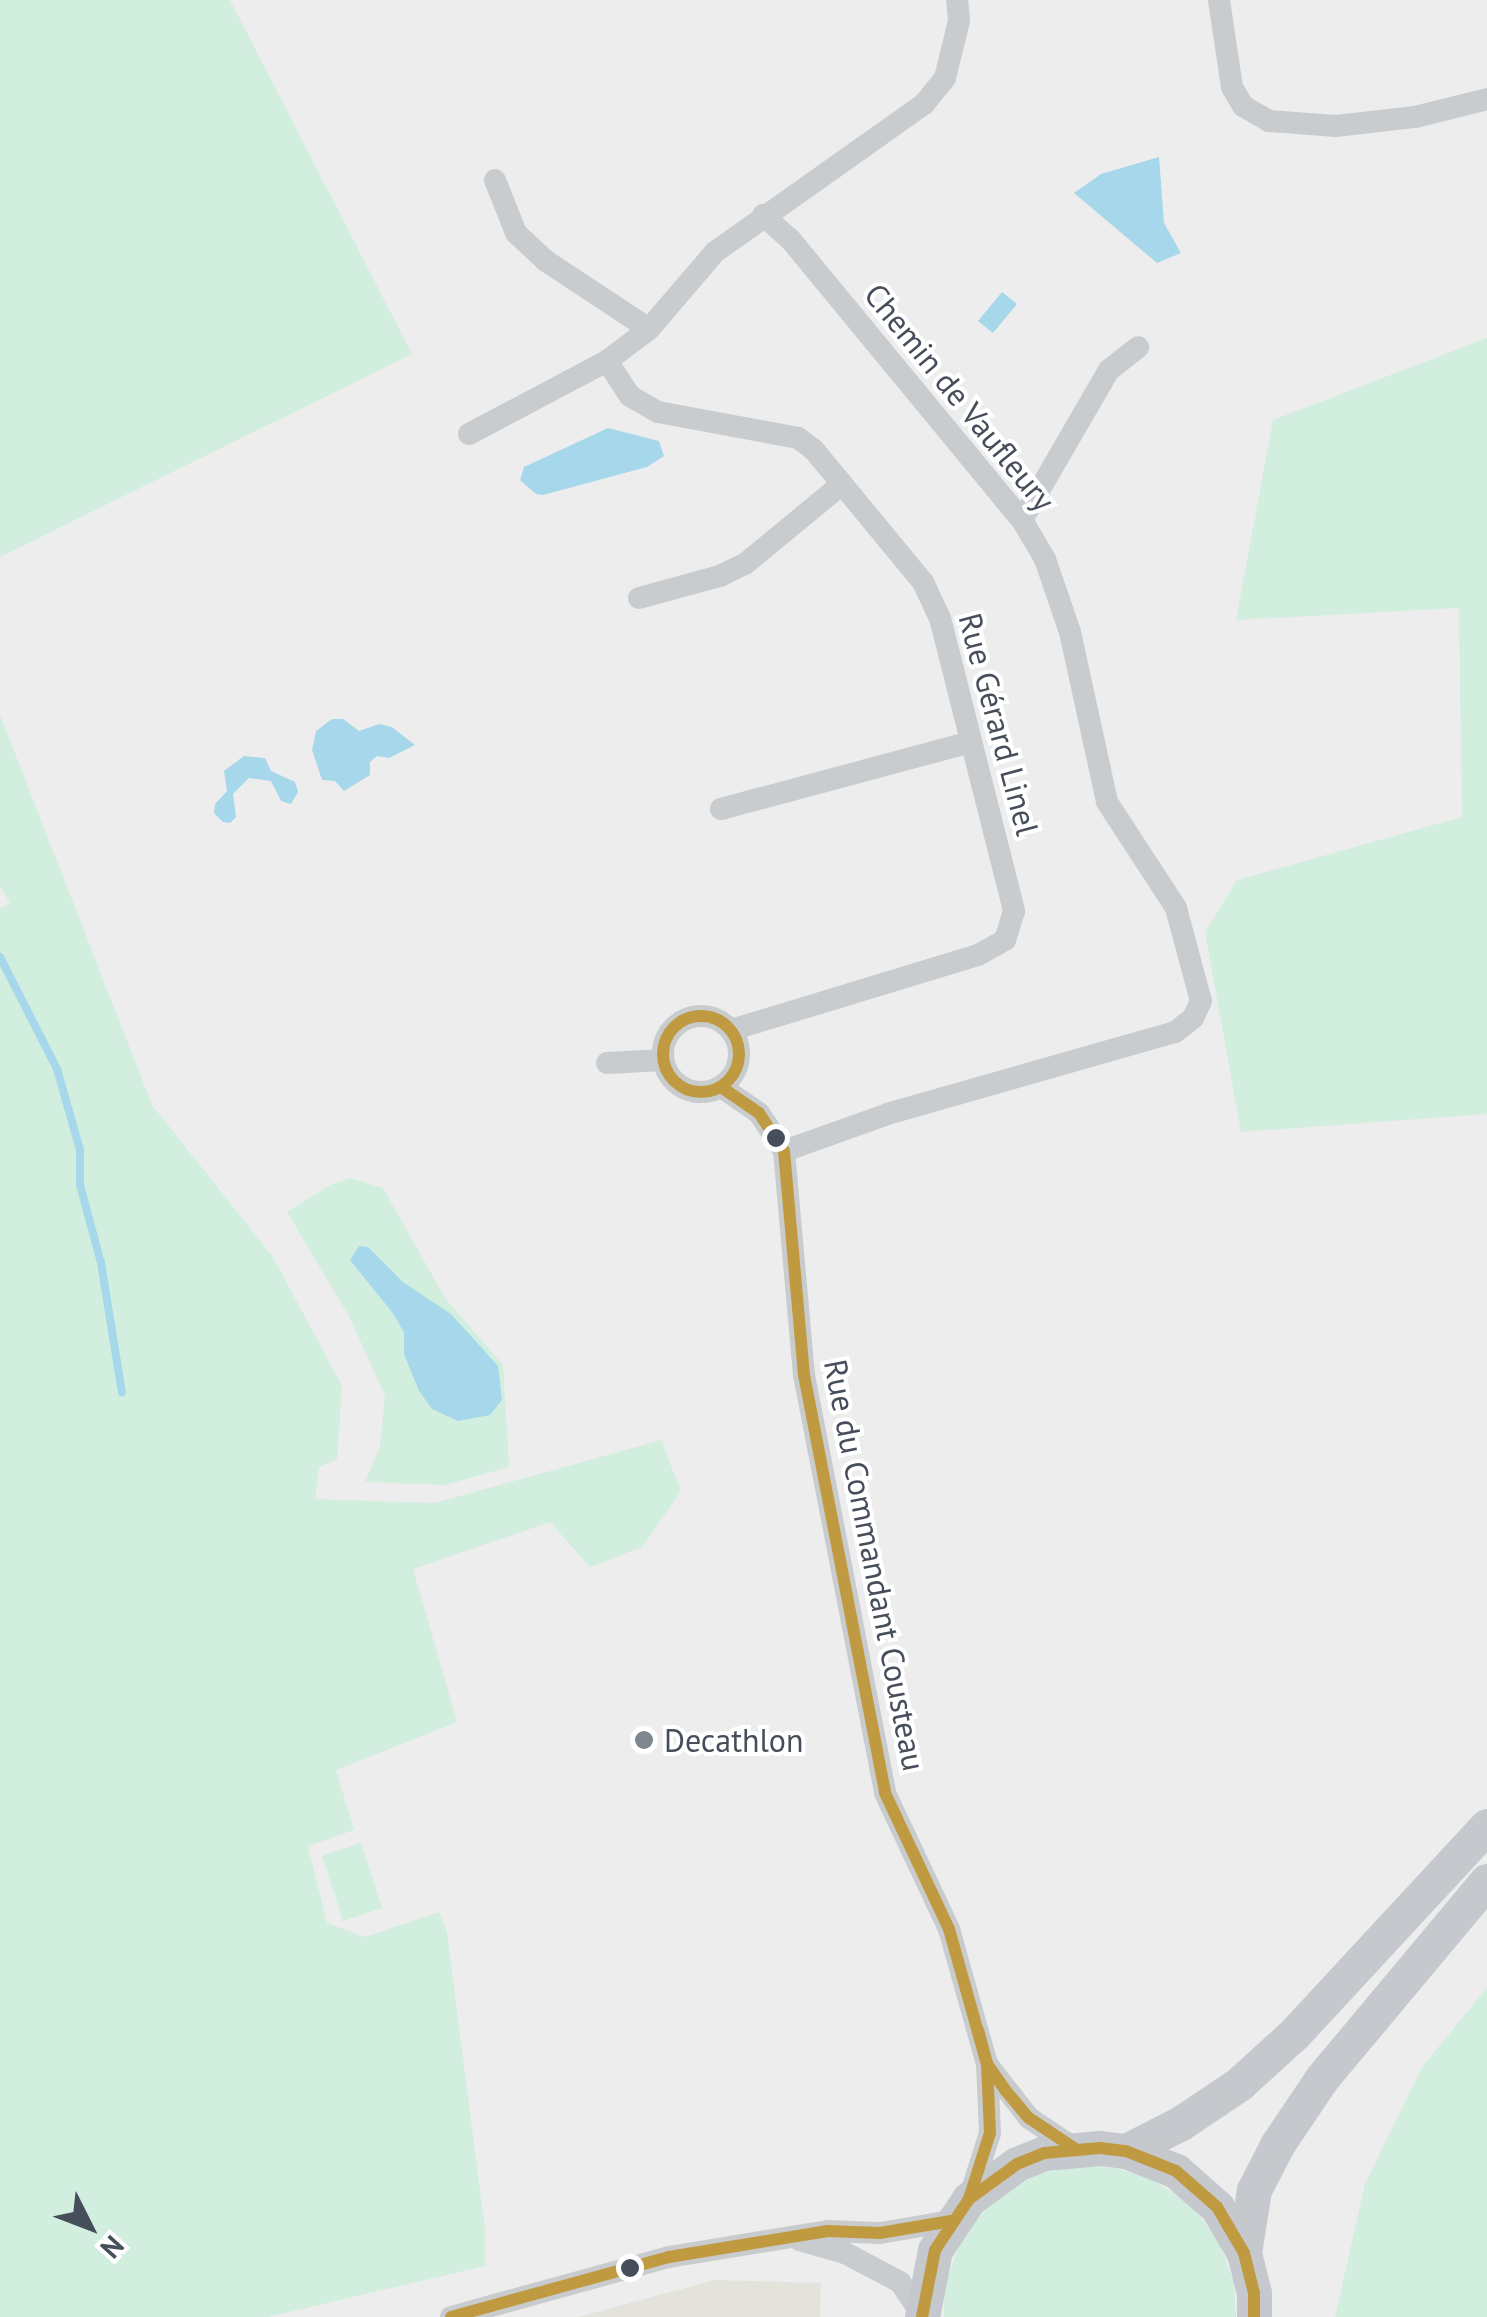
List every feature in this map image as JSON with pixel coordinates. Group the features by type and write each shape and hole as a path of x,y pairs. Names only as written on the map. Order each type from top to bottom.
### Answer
{"main road":[{"path":"1126,2151 1180,2123 1239,2084 1296,2033 1487,1826"},
{"path":"1244,2253 1254,2190 1277,2146 1322,2078 1487,1881"},
{"path":"922,2316 935,2250 960,2210 1017,2164 1074,2148 1126,2151 1176,2172 1217,2206 1244,2253 1254,2293 1254,2317"}],"street":[{"path":"469,434 608,361 649,329 715,252 924,104 945,78 959,21 957,0"},
{"path":"1219,0 1232,87 1244,106 1269,121 1336,126 1415,117 1487,99"},
{"path":"495,180 516,233 546,261 649,329"},
{"name":"Chemin de Vaufleury","path":"764,215 790,239 1022,520 1044,558 1070,632 1107,802 1176,908 1201,1000 1193,1018 1176,1032 888,1114 784,1152"},
{"path":"1022,520 1109,370 1138,347"},
{"name":"Rue Gérard Linel","path":"608,361 630,396 658,412 798,438 814,450 927,591 940,618 1014,912 1006,940 978,955 731,1030"},
{"path":"640,598 720,576 745,564 842,484"},
{"path":"721,809 971,742"},
{"path":"709,1016 731,1030 740,1054 738,1067 721,1088 710,1092 686,1090 668,1074 663,1060 666,1038 684,1020 709,1016"},
{"path":"607,1063 663,1060"},
{"path":"721,1088 759,1113 784,1152"},
{"name":"Rue du Commandant Cousteau","path":"784,1152 786,1211 804,1375 886,1793 949,1929 988,2064 990,2133 960,2210"},
{"name":"Rue du Commandant Cousteau","path":"988,2064 1030,2118 1074,2148"},
{"path":"451,2317 670,2256 828,2231 880,2233 960,2210"},
{"path":"766,2241 806,2240 845,2253 900,2282 922,2316"}],"shaded area":[{"path":"715,2280 821,2283 820,2317 578,2317"}],"green space":[{"path":"0,0 230,0 412,354 0,557"},
{"path":"1487,338 1487,1114 1241,1132 1205,932 1237,880 1462,817 1459,608 1236,620 1273,420"},
{"path":"0,715 152,1105 273,1257 342,1386 337,1459 319,1467 315,1499 435,1503 661,1440 681,1491 642,1547 590,1567 550,1522 413,1569 457,1722 336,1770 354,1830 308,1846 327,1923 365,1937 439,1912 447,1932 485,2230 485,2266 268,2317 0,2317 0,909 10,903 0,886"},
{"path":"350,1178 383,1188 445,1298 503,1365 509,1467 445,1485 365,1482 380,1447 385,1396 350,1318 287,1212 332,1184"},
{"path":"361,1843 382,1908 343,1921 322,1856"},
{"path":"1487,1988 1487,2317 1335,2317 1365,2184 1422,2067"},
{"path":"1092,2164 1142,2174 1186,2200 1218,2239 1234,2283 1236,2317 944,2317 945,2284 963,2236 997,2197 1041,2173"}],"water":[{"path":"1159,157 1164,223 1181,253 1157,263 1074,193 1101,174"},
{"path":"1002,292 1017,304 993,333 978,321"},
{"path":"608,428 659,441 664,456 647,467 543,495 520,480 524,467"},
{"path":"332,719 343,719 359,731 379,724 392,727 415,745 389,758 377,756 370,762 370,775 344,791 335,781 322,780 312,750 316,731"},
{"path":"244,756 265,758 271,771 295,782 298,792 291,804 281,801 271,781 249,778 233,794 236,817 230,823 223,822 214,813 215,804 227,791 224,771"},
{"path":"359,1246 368,1247 404,1283 451,1314 498,1366 502,1400 490,1415 458,1421 432,1409 419,1391 404,1354 404,1332 350,1260"}],"waterway":[{"path":"0,957 57,1069 80,1150 80,1185 101,1263 122,1392"}],"transit line":[{"path":"701,1016 716,1018 728,1027 737,1039 739,1054 737,1069 728,1081 716,1090 701,1092 686,1090 674,1081 665,1069 663,1054 665,1039 674,1027 686,1018 701,1016"},
{"path":"721,1087 759,1113 784,1151 804,1375 885,1793 949,1929 987,2064 990,2133 969,2199"},
{"path":"978,2030 987,2064 1006,2091 1029,2118 1074,2148"},
{"path":"922,2317 935,2250 969,2199 1017,2164 1044,2153 1100,2148 1126,2151 1176,2171 1217,2207 1244,2253 1254,2293 1254,2317"},
{"path":"451,2317 669,2257 828,2231 880,2233 951,2221"}],"place":[{"name":"Decathlon","path":"644,1740"}]}
